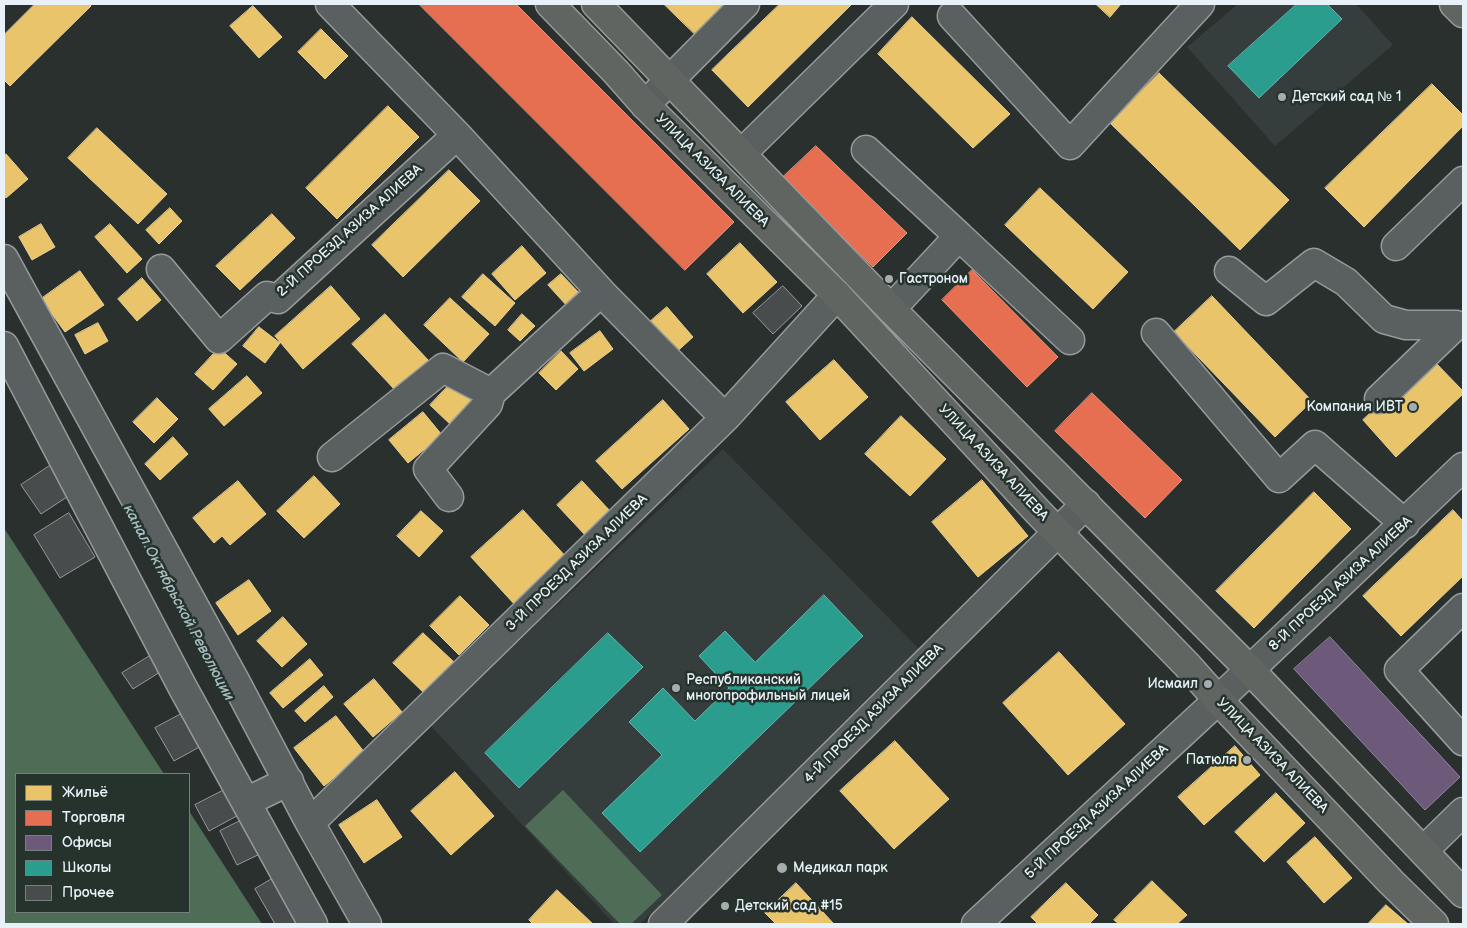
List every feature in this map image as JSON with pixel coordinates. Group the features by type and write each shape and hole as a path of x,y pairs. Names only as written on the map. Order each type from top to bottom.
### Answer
{"main road":[{"name":"УЛИЦА АЗИЗА АЛИЕВА","path":"550,4 645,105 837,295 1057,531 1187,665 1391,882 1434,924"},
{"path":"596,4 892,309 1250,670 1463,893"},
{"path":"1454,4 1463,13"}],"street":[{"path":"330,4 457,135 601,292 725,418"},
{"path":"645,105 745,4"},
{"path":"741,154 894,4"},
{"path":"952,16 1070,145 1191,7"},
{"name":"2-Й ПРОЕЗД АЗИЗА АЛИЕВА","path":"161,269 219,339 267,296 278,300 457,135"},
{"path":"866,150 1070,340"},
{"path":"1396,246 1463,181"},
{"path":"892,309 958,236"},
{"path":"4,259 289,781 310,823 367,924"},
{"path":"1229,271 1266,301 1314,263 1346,282 1384,319 1406,325 1461,325"},
{"path":"449,497 428,469 488,404 491,393 601,292"},
{"name":"3-Й ПРОЕЗД АЗИЗА АЛИЕВА","path":"310,823 725,418 837,295"},
{"path":"1379,399 1461,325"},
{"path":"1156,333 1279,478 1315,445 1405,524"},
{"path":"4,346 183,688 313,924"},
{"path":"332,457 443,368 491,393"},
{"name":"8-Й ПРОЕЗД АЗИЗА АЛИЕВА","path":"1218,700 1463,467"},
{"name":"4-Й ПРОЕЗД АЗИЗА АЛИЕВА","path":"663,924 1086,504"},
{"path":"1463,608 1398,670 1463,741"},
{"name":"5-Й ПРОЕЗД АЗИЗА АЛИЕВА","path":"976,924 1218,700"},
{"path":"246,802 289,781"},
{"path":"1423,851 1463,812"}],"shaded area":[{"name":"Детский сад № 1","path":"1238,4 1356,4 1393,45 1275,146 1187,47"},
{"name":"Республиканский многопрофильный лицей","path":"723,449 921,651 640,924 614,924 430,725"}],"green space":[{"path":"4,528 163,773 15,773 15,913 190,913 190,813 262,924 4,924"},
{"path":"563,790 662,895 631,924 620,924 525,826"}],"building: Жильё":[{"path":"35,4 90,4 91,6 10,86 4,80 4,35"},
{"path":"664,4 725,4 695,34"},
{"path":"780,4 852,4 748,107 712,70"},
{"path":"1096,4 1121,4 1110,17"},
{"path":"253,6 282,37 259,58 230,26"},
{"path":"912,17 1010,114 973,148 878,54"},
{"path":"321,29 348,56 325,79 298,52"},
{"path":"1159,73 1289,200 1240,250 1110,123"},
{"path":"1432,84 1463,115 1463,126 1364,227 1325,188"},
{"path":"388,106 419,137 337,219 306,188"},
{"path":"97,128 167,194 138,224 68,158"},
{"path":"6,154 28,179 6,198 4,195 4,156"},
{"path":"449,170 480,201 403,277 372,245"},
{"path":"1040,188 1128,272 1093,309 1005,225"},
{"path":"170,208 182,221 159,244 146,230"},
{"path":"272,214 295,238 240,290 216,266"},
{"path":"41,224 55,247 32,260 19,237"},
{"path":"110,224 142,259 127,273 95,237"},
{"path":"740,243 777,282 743,313 707,274"},
{"path":"522,246 546,273 515,300 492,274"},
{"path":"80,271 104,305 65,332 41,299"},
{"path":"483,274 515,303 495,326 462,297"},
{"path":"561,274 581,295 568,307 548,285"},
{"path":"142,278 161,300 137,321 118,299"},
{"path":"331,286 360,319 303,369 275,336"},
{"path":"1212,296 1312,401 1275,437 1174,332"},
{"path":"450,298 489,334 463,362 424,325"},
{"path":"667,307 693,337 672,356 645,326"},
{"path":"385,314 428,360 395,390 352,344"},
{"path":"522,314 535,326 520,341 508,330"},
{"path":"98,323 108,341 85,354 75,335"},
{"path":"259,327 280,343 265,363 243,346"},
{"path":"600,331 613,349 584,371 570,353"},
{"path":"219,348 237,364 213,390 195,374"},
{"path":"561,351 578,369 556,390 539,373"},
{"name":"Компания ИВТ","path":"1431,358 1463,391 1463,394 1396,457 1363,420"},
{"path":"834,360 868,397 820,440 786,402"},
{"path":"247,376 262,393 224,426 209,409"},
{"path":"454,380 475,401 452,426 430,405"},
{"path":"157,398 178,419 154,443 133,422"},
{"path":"663,400 689,429 622,489 596,461"},
{"path":"423,412 442,435 408,463 389,440"},
{"path":"901,416 946,459 910,496 865,454"},
{"path":"173,437 188,454 160,480 145,464"},
{"path":"314,476 340,504 304,538 277,511"},
{"path":"982,480 1028,536 978,577 932,522"},
{"path":"238,481 266,514 230,545 222,536 214,543 193,518"},
{"path":"582,481 611,512 586,536 557,505"},
{"path":"1314,492 1351,529 1254,628 1216,591"},
{"path":"523,510 568,559 516,606 471,557"},
{"path":"1453,510 1463,521 1463,576 1401,636 1363,596"},
{"path":"421,511 443,531 419,557 397,536"},
{"path":"249,580 271,611 238,635 216,603"},
{"path":"460,596 489,625 459,655 430,626"},
{"path":"283,617 307,644 282,667 257,641"},
{"path":"423,633 455,663 425,694 393,663"},
{"path":"1059,652 1125,724 1068,775 1003,703"},
{"path":"310,659 323,675 283,708 270,693"},
{"path":"374,679 402,712 373,737 344,704"},
{"path":"324,686 333,697 305,722 295,711"},
{"path":"336,716 365,753 324,786 294,748"},
{"path":"895,741 949,799 894,849 840,791"},
{"path":"1235,746 1260,775 1204,825 1178,797"},
{"path":"455,772 494,816 451,855 411,811"},
{"path":"1276,793 1305,823 1264,862 1235,832"},
{"path":"377,800 402,837 364,863 339,825"},
{"path":"1315,837 1352,878 1324,903 1287,862"},
{"path":"1152,881 1187,915 1177,924 1119,924 1114,920"},
{"path":"796,883 834,924 776,924 765,913"},
{"path":"1066,883 1098,915 1089,924 1038,924 1031,917"},
{"path":"557,890 593,924 533,924 529,920"},
{"path":"1386,905 1408,924 1368,924"}],"building: Торговля":[{"path":"419,4 516,4 734,222 685,270"},
{"path":"816,146 907,233 873,267 782,178"},
{"path":"972,270 1058,357 1027,387 942,300"},
{"path":"1092,393 1182,480 1145,518 1055,431"}],"building: Офисы":[{"path":"1330,637 1460,777 1425,810 1294,669"}],"building: Школы":[{"name":"Детский сад № 1","path":"1297,4 1327,4 1342,19 1259,98 1228,66"},
{"path":"824,595 863,636 640,852 602,813 662,755 629,722 663,688 695,721 729,688 699,656 725,631 755,662"},
{"path":"608,633 643,667 519,788 485,753"}],"building: Прочее":[{"path":"783,286 802,306 773,334 753,313"},
{"path":"54,463 73,493 41,514 21,485"},
{"path":"69,513 95,557 60,578 34,535"},
{"path":"158,651 168,667 133,689 122,673"},
{"path":"185,712 203,745 174,761 155,728"},
{"path":"232,786 246,811 209,831 195,805"},
{"path":"246,818 264,852 237,865 220,831"},
{"path":"277,876 305,924 275,924 255,889"}],"place":[{"name":"Детский сад № 1","path":"1282,97"},
{"name":"Гастроном","path":"889,279"},
{"name":"Компания ИВТ","path":"1413,407"},
{"name":"Исмаил","path":"1208,684"},
{"name":"Республиканский многопрофильный лицей","path":"676,688"},
{"name":"Патюля","path":"1247,760"},
{"name":"Медикал парк","path":"782,868"},
{"name":"Детский сад #15","path":"725,906"}],"water label":[{"name":"канал Октябрьской Революции","path":"178,603"}]}
